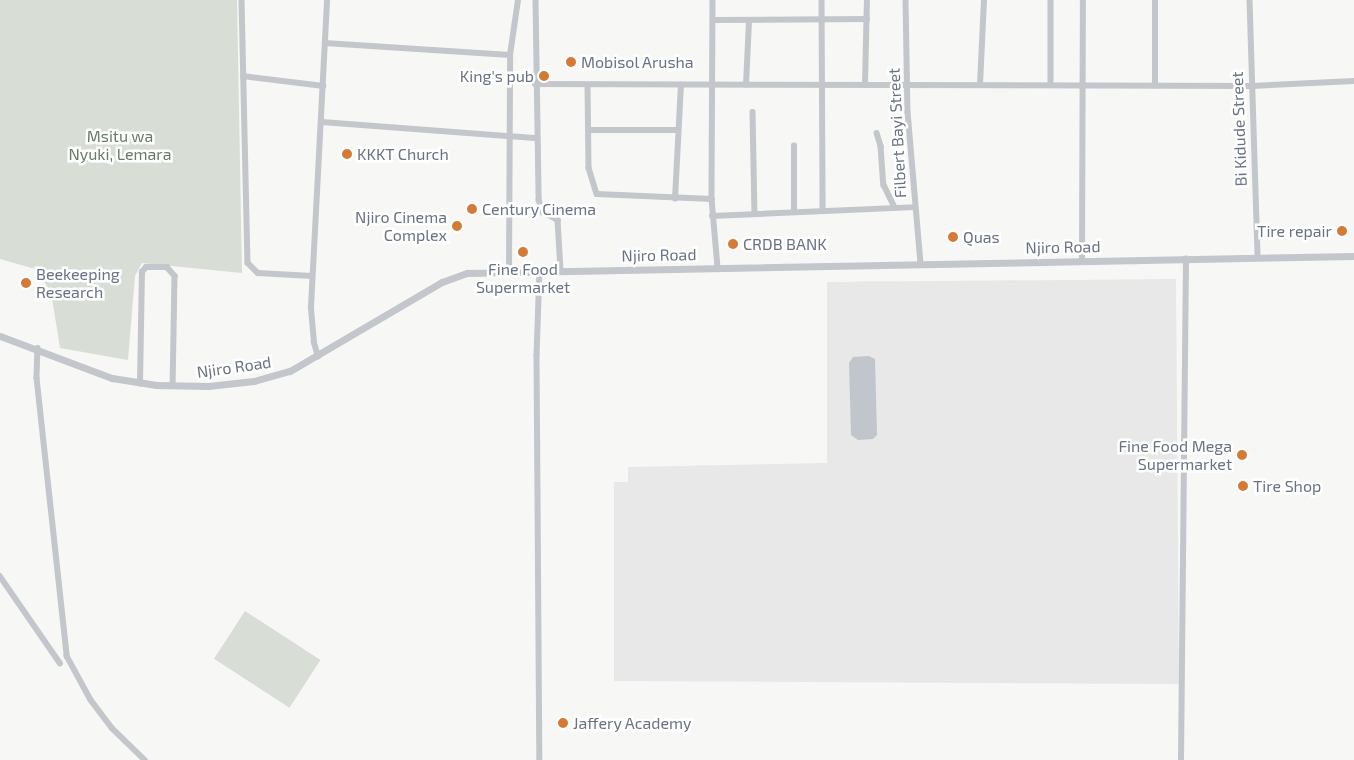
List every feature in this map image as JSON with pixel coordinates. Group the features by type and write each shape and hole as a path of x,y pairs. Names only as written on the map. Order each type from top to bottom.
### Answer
{"street":[{"path":"242,0 248,263 258,274 312,276"},
{"path":"318,357 311,322 312,276 324,86 327,0"},
{"path":"509,272 510,55 518,0"},
{"path":"536,0 535,84 540,205 543,212 558,220 561,270"},
{"path":"713,0 712,216 718,267"},
{"path":"822,0 823,209"},
{"path":"865,85 867,0"},
{"name":"Filbert Bayi Street","path":"906,0 907,86 915,207 921,264"},
{"path":"980,84 984,0"},
{"path":"1051,0 1051,85"},
{"path":"1082,260 1083,0"},
{"path":"1155,0 1155,86"},
{"name":"Bi Kidude Street","path":"1250,0 1258,257"},
{"path":"713,20 749,22 867,19"},
{"path":"746,85 749,22"},
{"path":"325,43 510,55"},
{"path":"243,76 324,86"},
{"path":"535,84 1252,86 1354,81"},
{"path":"588,85 589,168 599,196 712,199"},
{"path":"675,198 681,85"},
{"path":"753,112 755,212"},
{"path":"322,122 537,138"},
{"path":"588,130 678,130"},
{"path":"877,133 881,146 884,185 895,208"},
{"path":"794,146 794,210"},
{"path":"712,216 794,210 915,207"},
{"name":"Njiro Road","path":"0,336 38,348 112,378 140,384 173,386 254,381 290,371 318,357 450,278 467,273 540,270 1354,256"},
{"path":"1181,760 1186,259"},
{"path":"140,384 142,272 146,267 167,267 175,276 173,386"},
{"path":"540,270 537,373 540,760"},
{"path":"38,348 37,378 67,656 91,700 112,728 145,760"},
{"path":"0,576 60,663"}],"shaded area":[{"path":"1176,279 1179,684 614,681 614,482 628,482 628,467 827,463 827,282"},
{"path":"869,356 875,359 877,435 873,439 858,440 851,435 849,363 853,357"}],"green space":[{"name":"Msitu wa Nyuki, Lemara","path":"0,0 237,0 242,273 142,263 135,276 128,360 60,348 51,292 35,269 0,259"},
{"path":"245,611 320,660 289,708 214,659"}],"place":[{"name":"Mobisol Arusha","path":"571,62"},
{"name":"King's pub","path":"544,76"},
{"name":"KKKT Church","path":"347,154"},
{"name":"Century Cinema","path":"472,209"},
{"name":"Njiro Cinema Complex","path":"457,226"},
{"name":"Tire repair","path":"1342,231"},
{"name":"Quas","path":"953,237"},
{"name":"CRDB BANK","path":"733,244"},
{"name":"Fine Food Supermarket","path":"523,252"},
{"name":"Beekeeping Research","path":"26,283"},
{"name":"Fine Food Mega Supermarket","path":"1242,455"},
{"name":"Tire Shop","path":"1243,486"},
{"name":"Jaffery Academy","path":"563,723"}]}
